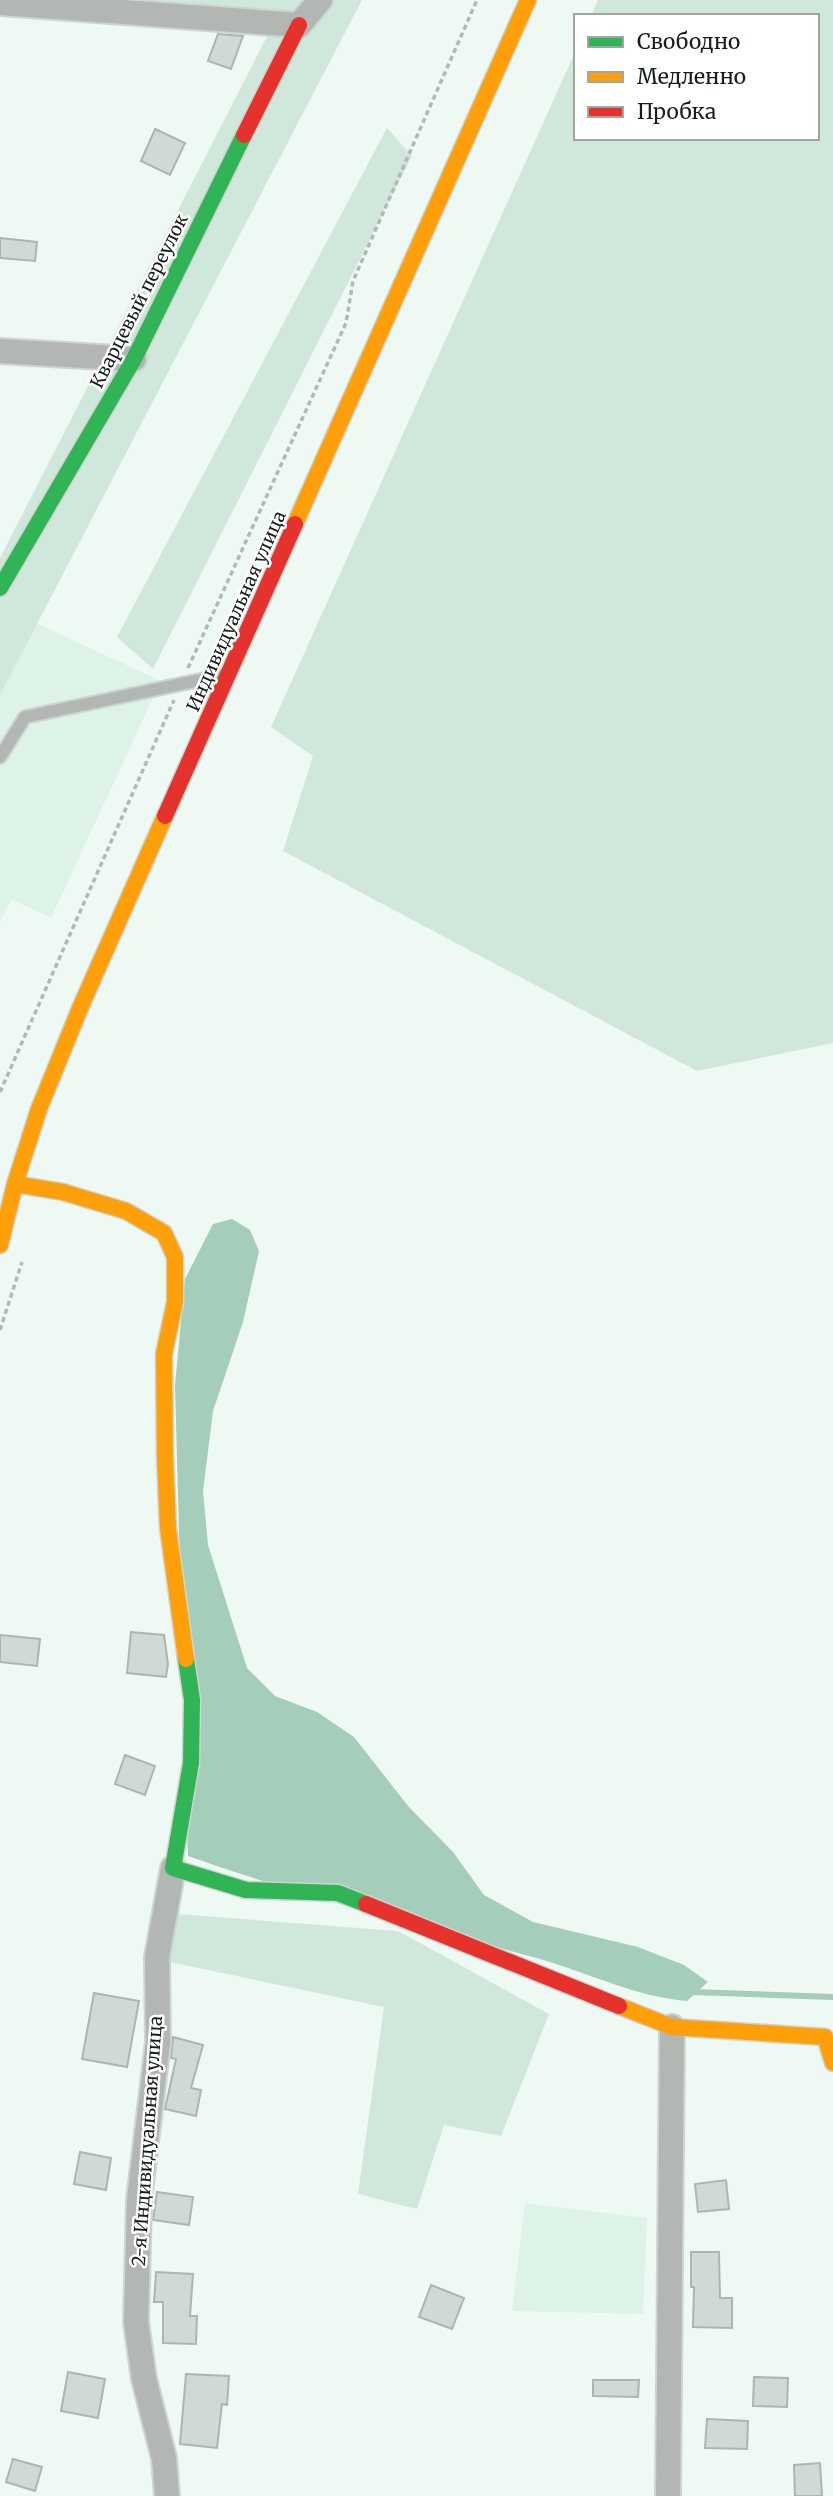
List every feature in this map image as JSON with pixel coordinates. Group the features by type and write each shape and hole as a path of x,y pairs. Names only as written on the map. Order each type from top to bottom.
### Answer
{"street":[{"path":"0,3 299,25 320,0"},
{"name":"Индивидуальная улица","path":"0,1245 39,1109 80,1006 528,0"},
{"name":"Кварцевый переулок","path":"0,588 134,359 299,25"},
{"path":"0,351 134,359"},
{"path":"16,1184 63,1192 126,1211 164,1233 175,1257 174,1302 164,1354 165,1457 168,1528 192,1700 191,1763 173,1868 246,1890 338,1893 672,2027 825,2037 833,2063"},
{"name":"2-я Индивидуальная улица","path":"167,2496 164,2458 144,2379 136,2322 139,2200 158,2042 157,1957 173,1868"},
{"path":"668,2496 672,2027"}],"lane":[{"path":"0,757 25,717 228,674"}],"path":[{"path":"0,1092 181,684 346,323 353,281 477,0"}],"shaded area":[{"path":"126,0 362,0 0,695 0,558 280,11"},
{"path":"598,0 833,0 833,1043 697,1071 283,851 313,756 271,727 574,54 574,140 819,140 819,14 592,14"},
{"path":"387,128 412,156 153,669 117,637"},
{"path":"8,610 161,681 51,918 11,899 0,922 0,627"},
{"path":"232,1219 250,1230 259,1251 243,1322 213,1411 203,1491 208,1545 247,1668 275,1696 317,1712 354,1737 408,1806 453,1852 484,1895 533,1922 638,1947 684,1965 708,1982 687,2001 631,1990 540,1959 319,1898 188,1856 175,1385 185,1279 213,1224"},
{"path":"177,1914 398,1931 549,2014 501,2136 444,2125 417,2209 358,2194 384,2007 170,1962"},
{"path":"525,2203 647,2218 643,2314 512,2311"}],"building":[{"path":"218,34 243,36 231,69 208,61"},
{"path":"155,129 185,143 170,175 141,161"},
{"path":"0,238 37,242 35,261 0,258"},
{"path":"131,1632 164,1635 168,1664 166,1677 127,1673"},
{"path":"0,1635 40,1639 37,1666 0,1662"},
{"path":"125,1755 155,1766 145,1795 115,1784"},
{"path":"94,1993 139,2001 127,2067 82,2059"},
{"path":"173,2037 203,2045 191,2088 201,2090 196,2116 165,2109 176,2059 171,2058"},
{"path":"80,2152 111,2158 106,2190 74,2184"},
{"path":"726,2180 729,2209 698,2212 695,2184"},
{"path":"157,2192 193,2197 189,2225 153,2220"},
{"path":"691,2252 719,2252 720,2298 732,2298 732,2328 693,2327"},
{"path":"156,2272 193,2274 190,2316 197,2316 196,2344 163,2343 163,2302 154,2302"},
{"path":"431,2285 464,2298 452,2329 419,2317"},
{"path":"68,2372 105,2379 98,2418 61,2411"},
{"path":"186,2374 229,2376 227,2405 222,2404 217,2448 180,2444"},
{"path":"754,2377 788,2378 787,2407 753,2406"},
{"path":"593,2380 639,2380 638,2397 593,2396"},
{"path":"707,2419 748,2421 747,2449 705,2448"},
{"path":"13,2459 42,2467 35,2491 6,2482"},
{"path":"820,2463 822,2496 795,2496 794,2465"}],"waterway":[{"path":"692,1992 833,1997"}],"traffic: fast":[{"path":"0,588 134,359 244,135"},
{"path":"186,1659 192,1700 191,1763 173,1868 246,1890 338,1893 366,1904"}],"traffic: slow":[{"path":"295,524 528,0"},
{"path":"0,1245 15,1184 39,1109 81,1006 165,816"},
{"path":"15,1184 63,1192 126,1211 164,1233 175,1257 175,1302 164,1354 165,1457 168,1528 186,1659"},
{"path":"619,2006 672,2027 825,2037 833,2063"}],"traffic: jam":[{"path":"244,135 299,25"},
{"path":"165,816 295,524"},
{"path":"366,1904 619,2006"}]}
